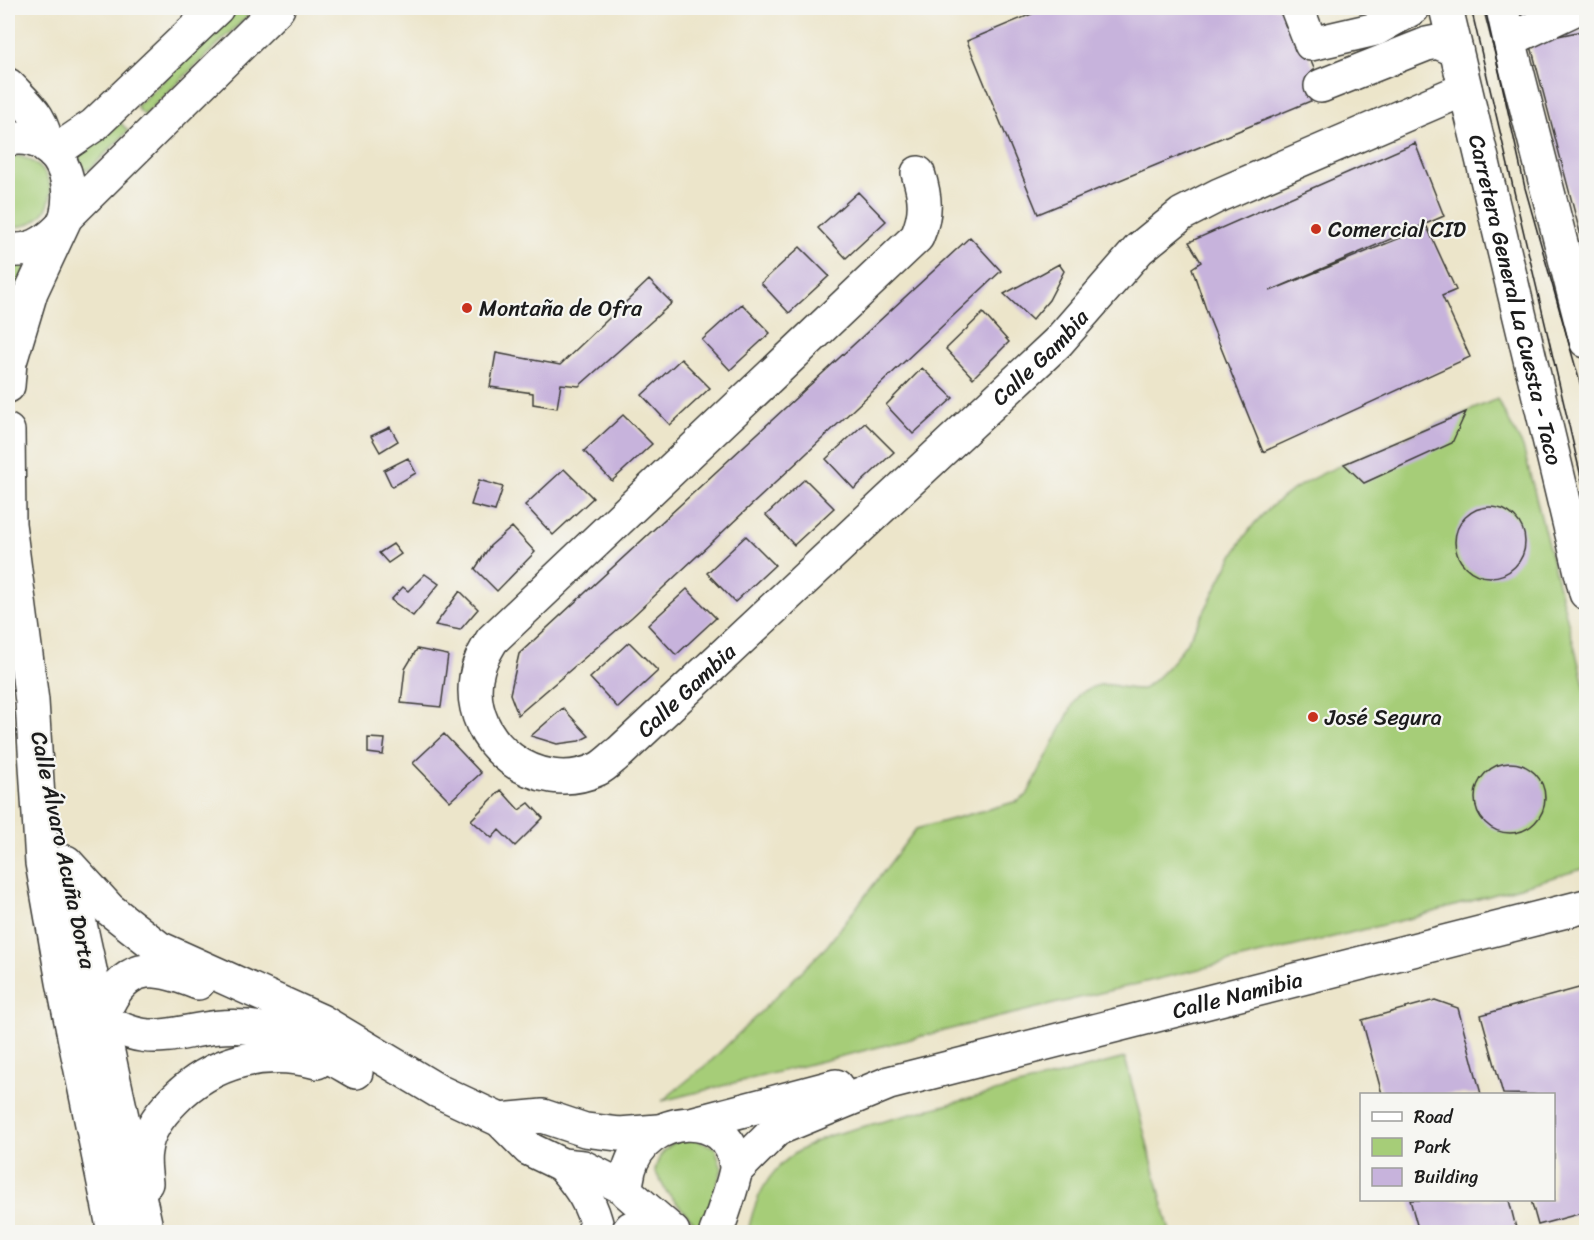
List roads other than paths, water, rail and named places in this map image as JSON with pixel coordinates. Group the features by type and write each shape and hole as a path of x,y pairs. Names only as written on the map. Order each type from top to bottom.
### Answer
{"street":[{"path":"50,151 94,125 217,8"},
{"path":"8,250 33,248 48,240 278,8"},
{"path":"1297,8 1311,44 1376,29 1413,8"},
{"name":"Carretera General La Cuesta - Taco","path":"1446,8 1587,593"},
{"path":"1501,8 1587,341"},
{"path":"1509,40 1577,8"},
{"path":"1321,86 1427,44 1437,42 1456,50"},
{"path":"8,85 38,116 50,151 68,176 71,190 63,223 31,292 19,327 8,386"},
{"name":"Calle Gambia","path":"918,173 926,199 925,216 917,237 492,640 481,658 476,679 477,699 487,734 509,759 538,773 553,777 575,776 598,769 620,752 1050,349 1138,249 1182,214 1219,195 1465,89"},
{"path":"8,139 30,140 50,151"},
{"name":"Calle Álvaro Acuña Dorta","path":"8,430 8,523 54,863 63,982 114,1233"},
{"path":"54,863 159,948 321,1021 438,1091 500,1120 529,1149 562,1165 583,1167 627,1191 666,1227"},
{"name":"Calle Álvaro Acuña Dorta","path":"54,863 101,1018 148,1233"},
{"name":"Calle Namibia","path":"737,1168 777,1129 889,1083 1587,906"},
{"path":"122,1233 122,1206 97,1083 93,1046 101,1018 123,978 142,972 160,971 227,994 396,1064"},
{"path":"101,1018 135,1034 152,1037 222,1028 266,1030 300,1041 356,1072"},
{"path":"148,1233 145,1149 154,1125 165,1108 195,1081 218,1067 275,1055 305,1058 387,1082 438,1091"},
{"name":"Calle Namibia","path":"500,1120 543,1116 585,1130 619,1134 658,1131 834,1086 889,1083"},
{"path":"695,1123 715,1131 725,1140 732,1151 737,1168 717,1232"},
{"path":"609,1233 621,1200 627,1191 631,1162 640,1145 658,1131"},
{"path":"562,1165 582,1188 591,1206 598,1233"},
{"path":"628,1233 631,1228 666,1227"}],"tram line":[{"path":"1471,8 1586,498"},
{"path":"1485,8 1525,188 1586,404"}],"place":[{"name":"Comercial CID","path":"1316,229"},
{"name":"Montaña de Ofra","path":"467,308"},
{"name":"José Segura","path":"1313,717"}]}
